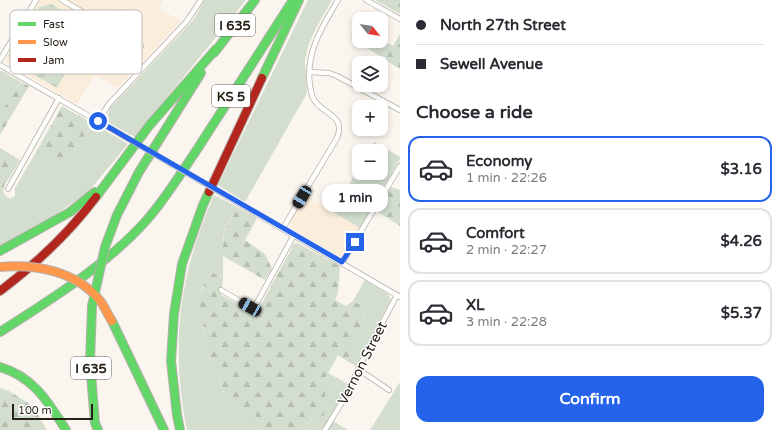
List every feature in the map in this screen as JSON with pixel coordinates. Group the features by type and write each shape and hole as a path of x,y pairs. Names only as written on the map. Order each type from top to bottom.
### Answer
{"highway":[{"name":"I 635","path":"98,430 90,362 92,306 105,247 117,215 139,172 216,49 255,0"},
{"name":"KS 5","path":"0,332 85,274 116,249 145,222 169,191 293,0"},
{"path":"180,430 177,415 172,361 174,314 182,264 203,205 299,0"},
{"name":"KS 5","path":"0,291 18,278 61,239 104,186 149,126 216,49"},
{"path":"0,251 70,212 104,186"},
{"path":"0,267 24,265 42,267 59,272 84,286 101,303 112,321 164,430"},
{"path":"0,367 9,369 29,380 44,396 66,430"}],"street":[{"path":"30,10 36,0"},
{"path":"62,0 79,10"},
{"path":"142,69 187,21 201,0"},
{"path":"283,228 337,138 339,127 335,118 316,104 312,97 309,72 310,58 315,42 322,25 338,0"},
{"path":"366,0 400,19"},
{"path":"0,60 10,43"},
{"path":"0,65 10,71"},
{"path":"309,72 329,73 337,76 400,110"},
{"path":"16,74 399,296"},
{"path":"98,121 109,104 137,74"},
{"path":"8,189 59,98"},
{"path":"342,262 400,166"},
{"path":"221,290 254,308 294,235"},
{"name":"Vernon Street","path":"325,430 344,399 358,369 399,296"},
{"path":"358,369 389,390"}],"shaded area":[{"path":"40,0 163,0 159,8 181,21 142,62 142,10 34,10"},
{"path":"10,51 10,65 6,63 6,58"},
{"path":"25,74 131,74 118,88 95,75 77,104"},
{"path":"306,196 360,228 343,256 337,256 291,228 290,222"}],"green space":[{"path":"205,0 246,0 135,137 111,124 106,119 111,107 194,19"},
{"path":"308,0 332,0 316,28 308,46 305,60 307,93 245,202 218,185"},
{"path":"375,0 400,0 400,14"},
{"path":"51,4 62,10 37,10 39,7"},
{"path":"400,34 400,69 388,61 388,56 379,56 367,48 388,48 388,43 393,46"},
{"path":"0,71 21,82 0,113"},
{"path":"33,74 65,74 57,88"},
{"path":"21,82 29,86 0,135 0,113"},
{"path":"62,106 92,123 63,167 36,152"},
{"path":"92,123 128,144 88,192 55,215 0,246 0,205 6,196 10,199 15,196 15,188 36,152 63,167"},
{"path":"0,148 20,160 5,183 3,192 6,196 0,205"},
{"path":"388,150 400,157 388,180"},
{"path":"352,179 388,180 360,228 333,212"},
{"path":"391,187 400,190 400,226 378,212 378,208"},
{"path":"214,195 239,208 227,224 223,237 223,279 212,272 198,296 204,315 203,340 227,400 250,412 257,420 261,430 187,430 179,369 181,311 193,254 202,225"},
{"path":"239,208 257,218 245,240 265,254 272,269 265,280 223,256 223,240 225,230"},
{"path":"297,243 340,266 338,293 335,300 346,306 353,301 366,308 359,336 347,361 338,355 326,377 324,416 313,417 304,430 261,430 257,420 250,412 227,400 203,340 204,315 197,309 198,296 204,287 204,276 212,272 223,279 221,295 254,313 257,312 294,244"},
{"path":"365,280 388,294 391,299 356,366 347,361 359,336 366,308 353,301"},
{"path":"328,373 348,384 345,393 328,421 333,421 348,430 304,430 313,417"},
{"path":"400,382 400,430 370,430"},
{"path":"0,388 9,391 33,406 47,430 0,430"}],"traffic: fast":[{"path":"214,53 255,0"},
{"path":"0,332 95,268 112,254 145,222 179,177 293,0"},
{"path":"262,78 299,0"},
{"path":"96,197 149,126 216,49"},
{"path":"117,215 139,172 201,73"},
{"path":"0,251 70,212 95,192"},
{"path":"180,430 171,361 174,314 182,264 209,192"},
{"path":"92,306 105,247 117,215"},
{"path":"92,306 90,362 95,423 98,430"},
{"path":"112,321 164,430"},
{"path":"0,367 12,371 31,384 46,400 66,430"}],"traffic: jam":[{"path":"209,192 262,78"},
{"path":"0,291 51,247 75,223 96,197"}],"traffic: slow":[{"path":"0,267 14,266 42,269 68,277 91,291 101,302 112,321"}],"route":[{"path":"98,121 342,262 355,242"}]}
